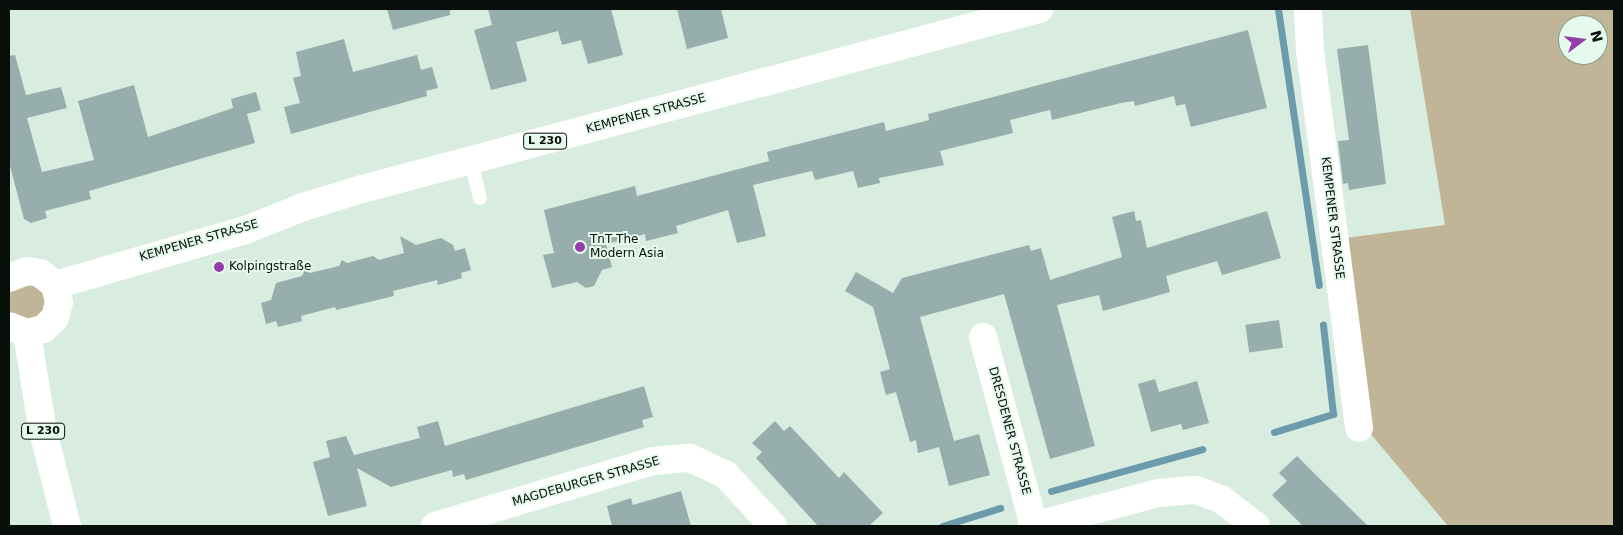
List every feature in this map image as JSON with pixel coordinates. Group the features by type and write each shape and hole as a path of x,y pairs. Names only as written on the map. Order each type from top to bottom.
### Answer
{"main road":[{"name":"KEMPENER STRASSE","path":"55,286 246,230 303,207 470,160 1039,9"},
{"name":"KEMPENER STRASSE","path":"1308,9 1310,50 1359,428"},
{"path":"9,278 34,271 55,286"},
{"name":"L 230","path":"55,286 60,302 55,318 43,330 18,330 67,526"},
{"name":"DRESDENER STRASSE","path":"983,337 1033,526 1160,493 1196,490 1221,499 1256,526"},
{"name":"MAGDEBURGER STRASSE","path":"435,526 653,461 690,458 726,475 773,526"}],"lane":[{"path":"470,160 480,198"}],"shaded area":[{"path":"1410,9 1614,9 1614,526 1448,526 1370,433 1338,239 1445,225"},
{"path":"16,283 40,285 48,308 30,324 9,313 9,291"}],"building":[{"path":"387,9 450,9 450,15 393,30"},
{"path":"488,9 611,9 623,55 588,64 581,40 562,45 558,31 516,42 527,81 491,90 474,30 492,25"},
{"path":"677,9 721,9 728,38 687,49"},
{"path":"1248,30 1267,108 1191,127 1185,104 1176,106 1174,96 1135,106 1134,101 1121,103 1052,120 1050,110 1010,120 1013,133 940,151 944,165 879,178 880,183 858,188 853,171 815,180 812,171 753,185 766,236 737,243 728,210 676,226 678,233 646,241 645,234 606,244 612,267 602,270 594,286 586,288 577,282 552,288 543,255 554,253 544,210 635,186 637,196 769,161 767,152 884,122 886,131 929,120 928,114"},
{"path":"344,39 353,72 417,55 421,70 432,67 438,88 426,91 427,96 291,134 284,107 300,103 293,78 301,76 296,52"},
{"path":"1368,45 1386,184 1349,190 1348,183 1343,184 1338,141 1349,140 1337,49"},
{"path":"15,55 26,95 61,87 67,108 27,118 42,172 94,160 78,101 134,85 148,137 233,108 231,99 256,92 261,110 247,114 255,143 89,191 91,199 45,211 47,218 31,223 24,219 9,162 9,56"},
{"path":"1134,211 1136,221 1141,220 1147,248 1267,211 1281,258 1222,275 1217,261 1166,276 1170,292 1103,311 1099,295 1057,305 1095,446 1050,459 1004,294 920,317 954,441 979,434 990,475 949,486 939,447 918,453 916,440 910,442 896,392 886,395 880,372 890,369 873,307 845,291 856,272 893,293 902,278 1029,245 1031,251 1041,248 1050,280 1122,257 1112,217"},
{"path":"400,236 416,245 441,238 453,245 455,251 465,248 471,270 461,273 462,278 438,285 437,280 393,291 394,296 336,310 335,307 301,316 302,321 278,327 276,321 266,324 261,303 271,300 276,283 302,276 305,270 310,273 339,266 342,260 347,263 373,256 379,260 404,253"},
{"path":"1279,320 1283,348 1249,352 1245,325"},
{"path":"1155,379 1159,392 1197,381 1209,423 1183,430 1181,424 1151,432 1138,384"},
{"path":"644,386 653,417 642,420 644,427 466,480 464,474 453,477 452,470 391,487 357,468 367,506 328,516 313,462 330,457 326,441 346,436 354,455 420,438 417,427 438,421 445,446"},
{"path":"775,421 784,431 790,426 839,478 844,472 883,513 869,526 818,526 756,458 762,452 752,443"},
{"path":"1297,456 1368,526 1303,526 1272,495 1287,481 1279,473"},
{"path":"681,491 691,526 612,526 607,506 631,498 633,505"}],"waterway":[{"path":"1278,9 1319,285"},
{"path":"1274,432 1333,414 1323,325"},
{"path":"1051,491 1202,449"},
{"path":"942,526 1000,508"}],"place":[{"name":"TnT The Modern Asia","path":"580,247"},
{"name":"Kolpingstraße","path":"219,267"}]}
